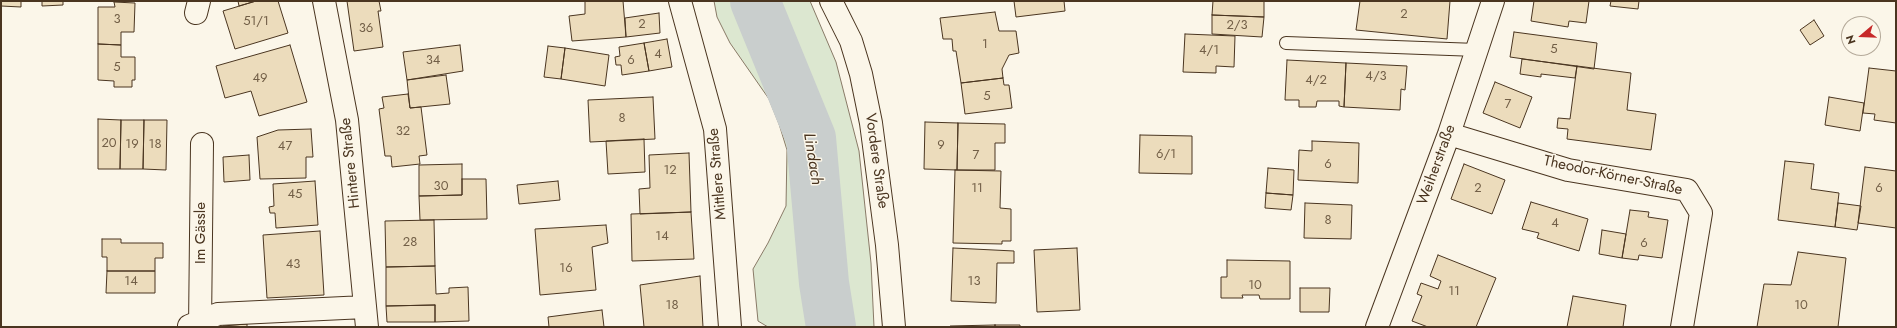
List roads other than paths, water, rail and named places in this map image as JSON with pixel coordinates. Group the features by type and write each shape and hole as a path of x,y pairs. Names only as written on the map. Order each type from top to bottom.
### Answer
{"street":[{"name":"Hintere Straße","path":"324,1 347,120 366,317"},
{"name":"Mittlere Straße","path":"680,1 716,129 730,327"},
{"name":"Weiherstraße","path":"1377,327 1449,134 1493,1"},
{"name":"Vordere Straße","path":"836,3 851,41 861,74 871,122 887,245 894,327"},
{"name":"Theodor-Körner-Straße","path":"1449,134 1568,170 1687,190 1701,213 1682,327"},
{"name":"Im Gässle","path":"196,326 202,144"},
{"name":"Im Gässle","path":"196,326 218,314 366,317"}],"lane":[{"path":"1286,43 1477,50"}],"waterway":[{"name":"Lindach","path":"755,1 811,138 824,283 831,327"}]}
